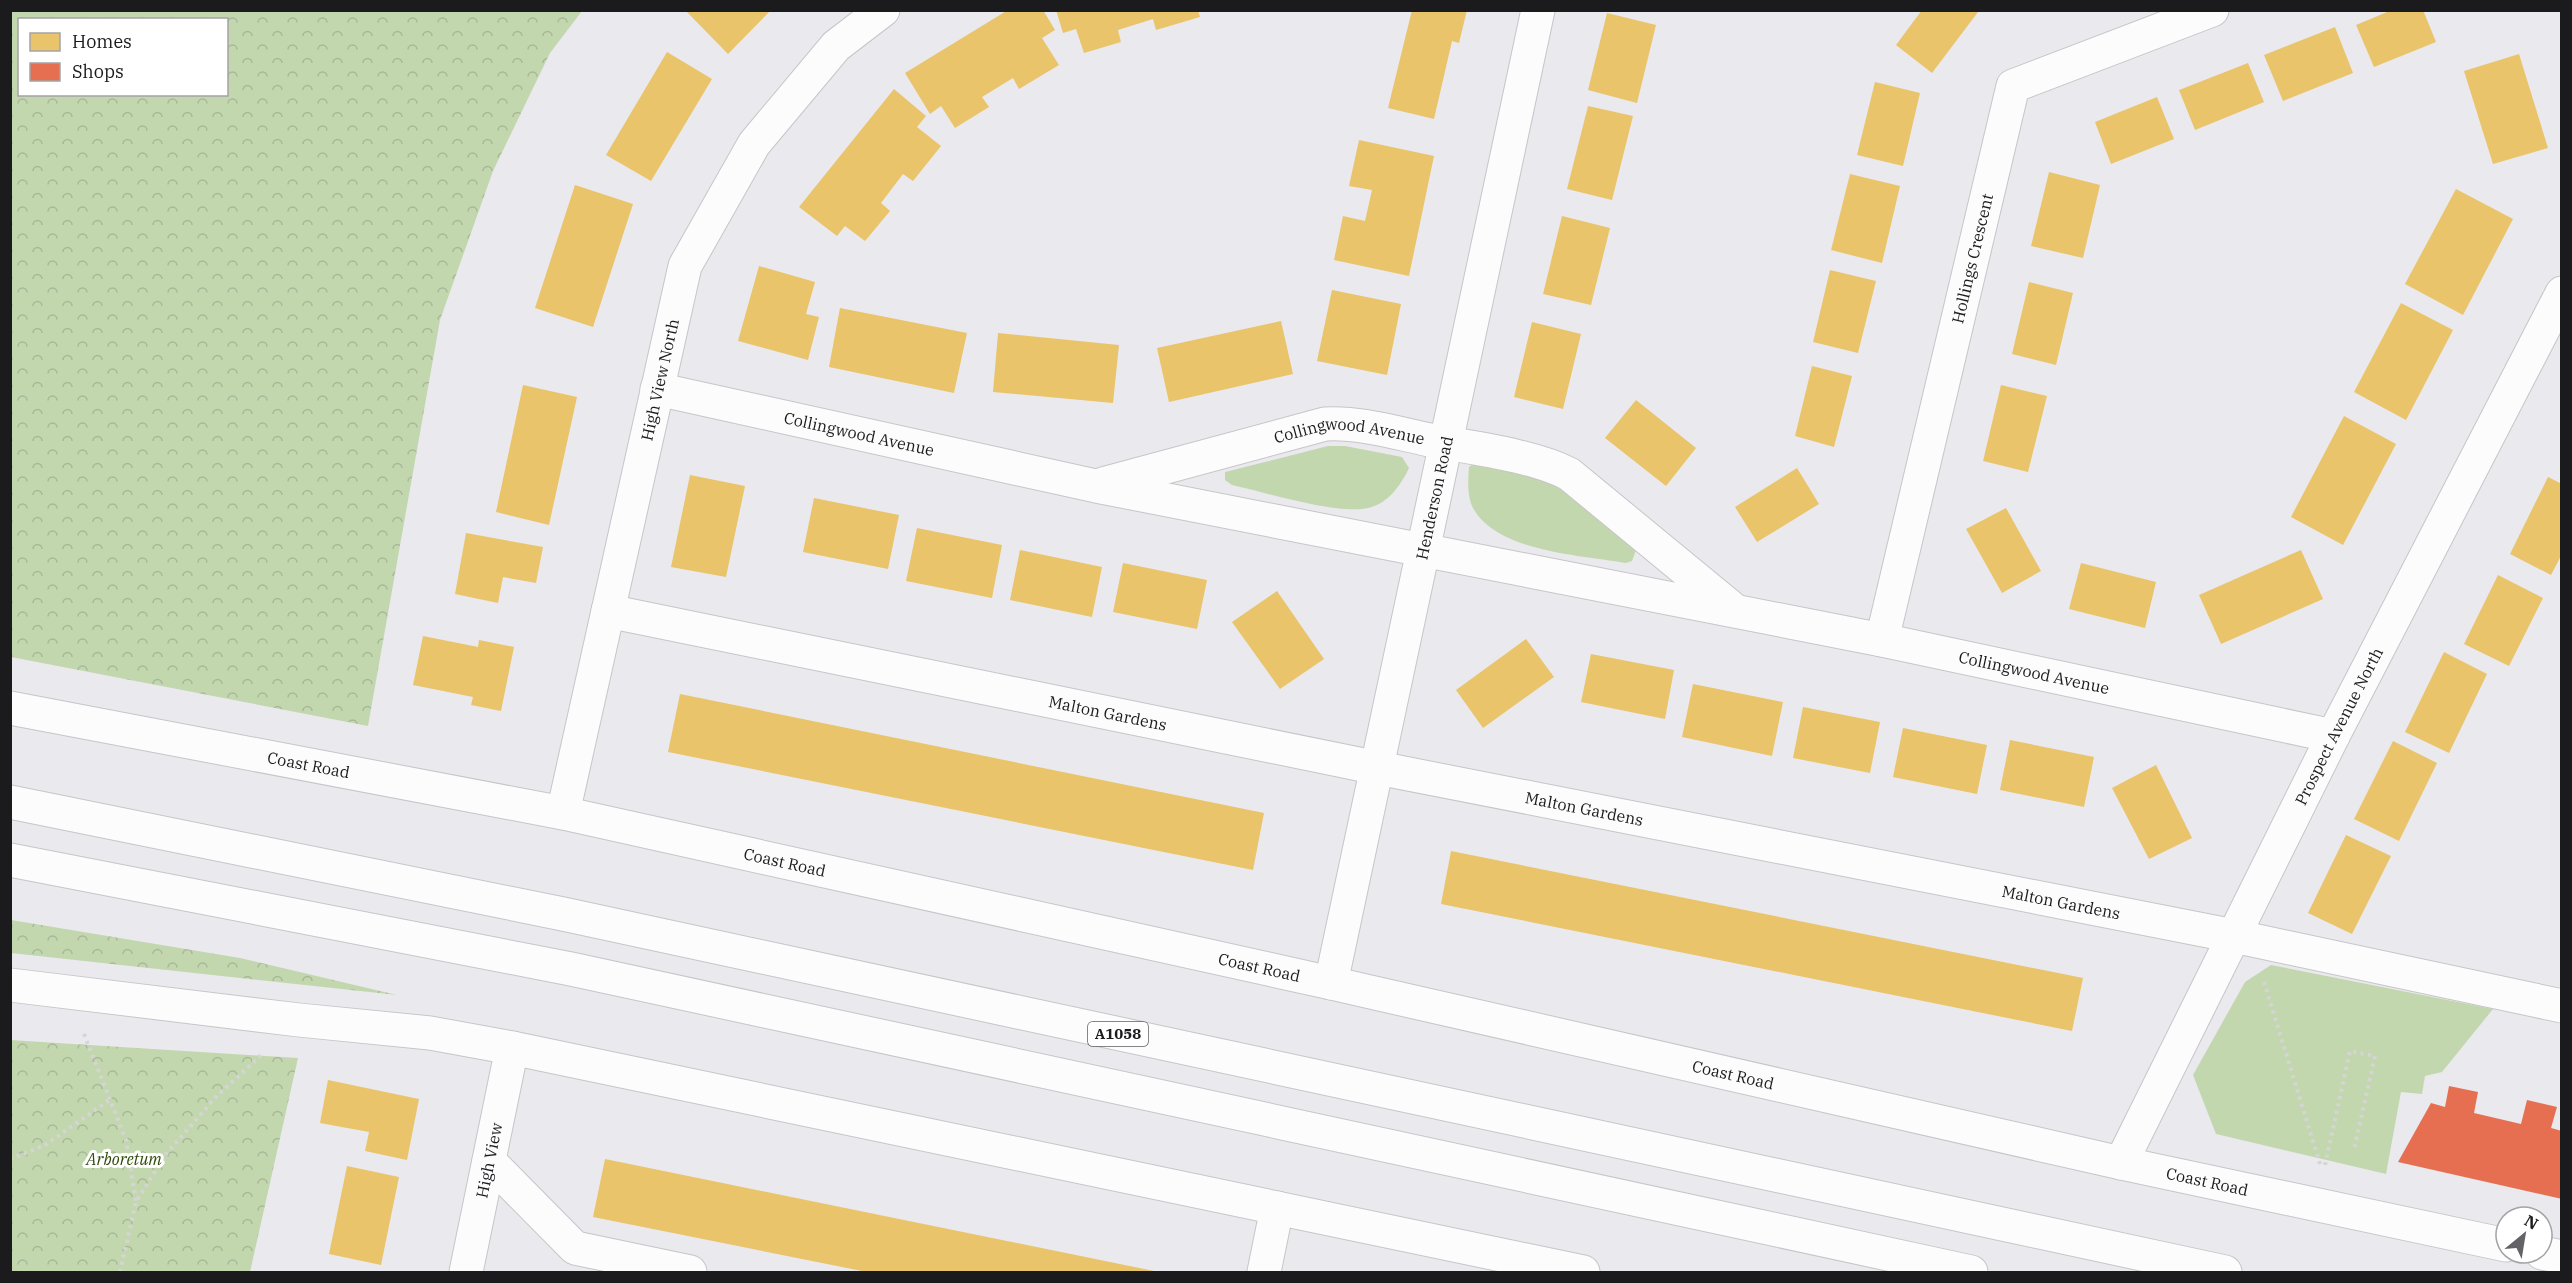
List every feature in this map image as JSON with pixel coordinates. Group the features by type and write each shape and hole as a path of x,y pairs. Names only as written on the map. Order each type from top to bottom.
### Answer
{"main road":[{"name":"High View North","path":"563,813 685,266 754,144 836,46 883,10"},
{"name":"Henderson Road","path":"1331,983 1538,10"},
{"name":"Hollings Crescent","path":"1882,640 2013,86 2212,10"},
{"name":"Prospect Avenue North","path":"2121,1163 2242,938 2333,736 2562,293"},
{"name":"Collingwood Avenue","path":"657,389 1096,486 1882,640 2333,736"},
{"name":"Collingwood Avenue","path":"1096,486 1325,424 1343,423 1447,443 1552,465 1569,474 1735,611"},
{"name":"Malton Gardens","path":"608,611 1377,768 2242,938 2562,1005"},
{"name":"Coast Road","path":"10,708 563,813 1331,983 2121,1163 2494,1242"},
{"name":"A1058","path":"10,802 563,914 2225,1272"},
{"path":"10,860 571,969 1971,1272"},
{"path":"10,985 299,1020 430,1033 512,1048 1583,1272"},
{"name":"High View","path":"466,1272 512,1048"},
{"path":"489,1161 575,1248 690,1272"},
{"path":"1264,1272 1277,1208"}],"path":[{"path":"2242,938 2323,1173 2350,1051 2375,1056 2354,1150"},
{"path":"65,991 126,1140 136,1202"},
{"path":"120,1272 136,1202 166,1154 188,1126 216,1097 299,1020"},
{"path":"10,1159 45,1146 111,1099"}],"green space":[{"path":"10,11 582,11 550,53 493,171 440,320 368,726 11,657"},
{"path":"1328,446 1345,446 1402,457 1409,468 1398,487 1388,498 1375,506 1355,509 1301,502 1232,485 1225,480 1225,472"},
{"path":"1474,463 1555,482 1636,550 1632,561 1626,563 1564,554 1520,543 1501,534 1485,523 1471,503 1468,488 1469,467"},
{"path":"11,920 240,958 397,995 11,953"},
{"path":"2271,965 2493,1009 2442,1072 2425,1076 2422,1094 2401,1092 2386,1174 2216,1134 2193,1075 2245,982"},
{"name":"Arboretum","path":"10,1040 298,1058 250,1272 11,1272"}],"building: Homes":[{"path":"685,10 771,10 728,54"},
{"path":"1008,10 1043,10 1055,30 1042,38 1059,65 1019,89 1013,78 982,97 989,107 955,128 941,106 930,114 905,73"},
{"path":"1056,10 1198,10 1200,17 1156,30 1153,19 1118,30 1121,42 1084,53 1076,29 1063,33"},
{"path":"1412,10 1467,10 1459,43 1452,41 1434,119 1388,108"},
{"path":"1922,10 1976,10 1978,12 1932,73 1896,45"},
{"path":"2392,10 2423,10 2436,42 2374,67 2356,25"},
{"path":"1607,13 1656,25 1637,103 1588,90"},
{"path":"2335,27 2353,73 2283,101 2264,55"},
{"path":"667,52 712,79 651,181 606,155"},
{"path":"2519,54 2548,148 2493,164 2464,71"},
{"path":"2248,63 2264,102 2195,130 2179,90"},
{"path":"1875,82 1920,93 1903,166 1857,155"},
{"path":"894,89 926,116 917,127 941,146 913,181 903,174 881,203 890,211 865,241 845,226 837,236 799,207"},
{"path":"2157,97 2174,139 2111,164 2095,122"},
{"path":"1588,106 1633,116 1612,200 1567,189"},
{"path":"1359,140 1434,156 1409,276 1334,260 1343,216 1365,221 1372,190 1349,186"},
{"path":"2049,172 2100,185 2083,258 2031,246"},
{"path":"1850,174 1900,186 1882,263 1831,250"},
{"path":"575,185 633,204 593,327 535,308"},
{"path":"2456,189 2513,219 2463,315 2405,284"},
{"path":"1562,216 1610,228 1591,305 1543,294"},
{"path":"759,266 815,282 806,314 819,317 808,360 738,341"},
{"path":"1830,270 1876,281 1858,353 1813,342"},
{"path":"2029,282 2073,293 2056,365 2012,354"},
{"path":"1332,290 1401,304 1387,375 1317,361"},
{"path":"2401,303 2453,330 2406,420 2354,392"},
{"path":"840,308 967,333 954,393 829,367"},
{"path":"1281,321 1293,374 1169,402 1157,348"},
{"path":"1532,322 1581,334 1563,409 1514,397"},
{"path":"998,333 1119,345 1113,403 993,392"},
{"path":"1812,366 1852,376 1834,447 1795,436"},
{"path":"523,385 577,397 549,525 496,512"},
{"path":"2001,385 2047,396 2028,472 1983,461"},
{"path":"1636,400 1696,448 1666,486 1605,438"},
{"path":"2344,416 2396,444 2343,545 2291,517"},
{"path":"1797,468 1819,504 1757,542 1735,507"},
{"path":"690,475 745,486 726,577 671,567"},
{"path":"2548,477 2562,484 2562,554 2551,575 2510,554"},
{"path":"814,498 899,515 888,569 803,552"},
{"path":"2006,508 2041,571 2002,593 1966,529"},
{"path":"917,528 1002,545 992,598 906,581"},
{"path":"466,533 543,547 536,583 503,577 498,603 455,594"},
{"path":"1020,550 1102,567 1092,617 1010,600"},
{"path":"2301,550 2323,599 2221,644 2199,595"},
{"path":"1123,563 1207,580 1197,629 1113,612"},
{"path":"2081,563 2156,582 2145,628 2069,609"},
{"path":"2498,575 2543,598 2509,666 2464,644"},
{"path":"1277,591 1324,659 1280,689 1232,622"},
{"path":"423,636 478,647 479,640 514,647 501,711 471,705 473,697 413,685"},
{"path":"1526,639 1554,677 1483,728 1456,690"},
{"path":"2444,652 2487,674 2449,753 2405,732"},
{"path":"1591,654 1674,670 1665,719 1581,702"},
{"path":"1693,684 1783,702 1772,756 1682,737"},
{"path":"680,694 1264,813 1253,870 668,752"},
{"path":"1803,707 1880,722 1870,773 1793,758"},
{"path":"1903,728 1987,745 1977,794 1893,777"},
{"path":"2010,740 2094,757 2084,807 2000,790"},
{"path":"2393,741 2437,763 2399,841 2354,819"},
{"path":"2156,765 2192,838 2149,859 2112,788"},
{"path":"2346,835 2391,856 2352,934 2308,913"},
{"path":"1451,851 2083,978 2072,1031 1441,904"},
{"path":"328,1080 419,1099 407,1160 365,1151 369,1132 320,1123"},
{"path":"605,1159 1154,1272 867,1272 593,1217"},
{"path":"347,1166 399,1177 381,1265 329,1254"}],"building: Shops":[{"path":"2449,1086 2478,1092 2474,1113 2521,1124 2527,1100 2557,1107 2551,1128 2562,1131 2562,1199 2398,1162 2431,1103 2445,1107"}]}
